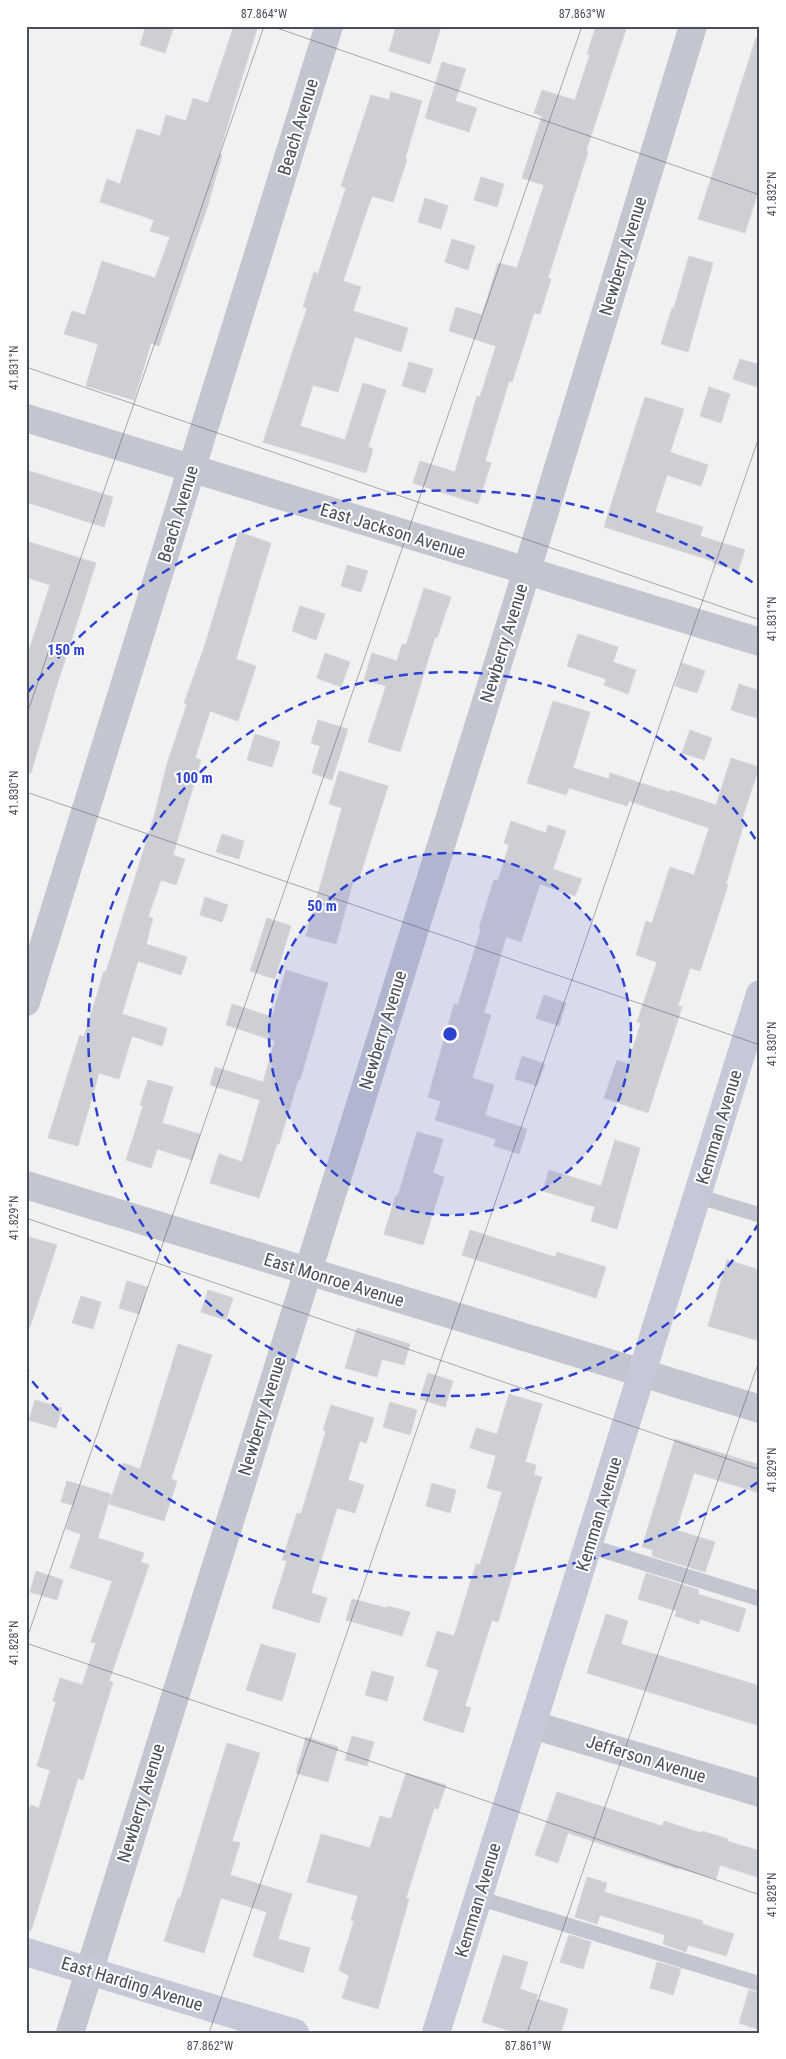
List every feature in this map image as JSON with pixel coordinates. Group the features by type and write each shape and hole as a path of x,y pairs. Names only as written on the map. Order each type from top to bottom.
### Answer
{"street":[{"name":"Beach Avenue","path":"26,1002 329,26"},
{"name":"Newberry Avenue","path":"70,2033 526,571 693,26"},
{"name":"East Jackson Avenue","path":"26,418 760,642"},
{"name":"Kemman Avenue","path":"436,2033 697,1196 758,1009"},
{"name":"East Monroe Avenue","path":"26,1185 760,1409"},
{"name":"Jefferson Avenue","path":"533,1725 760,1793"},
{"name":"East Harding Avenue","path":"26,1952 295,2033"}],"lane":[{"path":"697,1196 760,1215"},
{"path":"588,1546 760,1599"},
{"path":"479,1898 760,1984"}],"building":[{"path":"146,26 174,26 165,53 140,45"},
{"path":"234,26 258,26 219,154 222,155 208,205 159,346 151,343 134,400 86,386 98,344 64,334 72,311 85,315 102,261 155,278 170,237 150,231 154,220 100,202 107,179 120,184 137,129 160,136 166,115 186,121 193,98 208,103"},
{"path":"396,26 441,26 430,64 389,51"},
{"path":"596,26 627,26 586,151 588,152 548,278 551,279 540,314 534,313 512,382 509,381 485,461 491,463 478,504 413,483 420,461 455,472 477,396 480,397 496,346 449,331 456,307 482,315 498,263 517,268 544,185 522,178 542,116 534,113 542,90 575,100 590,54 587,54"},
{"path":"756,38 760,39 760,186 745,233 698,219"},
{"path":"442,62 466,69 455,101 477,108 469,132 425,118"},
{"path":"391,92 422,101 405,159 407,159 393,202 372,196 343,281 361,287 353,311 408,328 401,352 355,337 338,392 313,385 300,426 345,440 363,383 386,390 368,447 373,449 366,473 263,442 307,308 303,307 314,272 318,274 346,188 341,186 371,95 389,100"},
{"path":"481,177 504,184 497,207 474,200"},
{"path":"425,198 448,206 441,229 418,222"},
{"path":"452,239 475,246 468,270 445,262"},
{"path":"689,256 713,263 688,352 661,344"},
{"path":"740,359 760,365 760,388 733,379"},
{"path":"409,362 433,369 425,393 402,386"},
{"path":"709,387 730,394 721,423 700,416"},
{"path":"645,397 684,409 670,452 708,465 701,486 667,475 655,512 703,527 700,536 745,550 738,571 713,563 713,561 604,527"},
{"path":"26,470 113,497 104,527 26,502"},
{"path":"239,532 271,543 236,659 256,666 238,721 210,711 195,758 201,760 173,855 185,859 176,885 161,880 148,917 153,918 146,944 187,957 181,975 138,961 122,1014 167,1028 162,1046 132,1036 119,1079 99,1073 78,1146 48,1138 80,1035 84,1037 104,971 106,972 155,813 167,764 187,704 184,703 204,648"},
{"path":"26,541 96,563 31,773 26,772 26,660 50,585 26,577"},
{"path":"347,565 368,571 361,592 341,586"},
{"path":"424,588 451,597 437,638 435,637 400,752 368,742 386,686 364,680 372,653 397,661 402,644 406,645"},
{"path":"300,606 325,614 316,640 292,631"},
{"path":"578,634 618,647 613,662 636,670 628,694 604,685 606,679 567,666"},
{"path":"325,653 350,662 341,687 317,678"},
{"path":"682,663 705,671 697,693 675,686"},
{"path":"739,684 760,691 760,719 731,710"},
{"path":"553,701 590,712 573,768 609,779 610,773 716,805 731,758 759,767 741,822 744,823 726,884 728,885 700,971 690,968 678,1006 682,1007 648,1113 604,1098 617,1060 628,1064 641,1023 637,1022 657,962 636,955 646,921 652,923 670,867 694,875 709,828 629,801 627,806 569,788 566,795 527,783"},
{"path":"318,720 348,729 332,780 312,773 320,746 311,743"},
{"path":"690,730 712,738 704,760 682,753"},
{"path":"255,734 280,742 272,767 247,760"},
{"path":"339,771 388,786 359,879 354,878 336,944 306,936 342,808 329,804"},
{"path":"511,821 546,833 548,825 566,831 553,869 582,879 575,896 540,884 521,942 506,937 484,1013 491,1015 472,1078 494,1085 485,1115 527,1129 519,1154 494,1146 496,1139 435,1120 441,1101 428,1097 454,1004 458,1005 494,880 498,881 509,845 504,843"},
{"path":"222,834 244,841 239,859 216,852"},
{"path":"205,897 228,905 222,922 200,915"},
{"path":"267,918 291,926 275,979 250,971"},
{"path":"286,970 328,983 300,1080 298,1080 279,1144 277,1144 259,1198 210,1183 219,1154 242,1162 260,1100 210,1085 215,1067 263,1082 275,1041 226,1025 232,1004 272,1017"},
{"path":"544,995 566,1003 559,1026 536,1018"},
{"path":"522,1056 545,1064 537,1086 515,1079"},
{"path":"148,1080 173,1087 162,1123 200,1134 192,1160 157,1149 151,1168 126,1160 143,1106 140,1105"},
{"path":"417,1132 443,1139 433,1173 444,1177 423,1245 384,1234 396,1195 398,1196"},
{"path":"615,1140 640,1148 617,1229 591,1221 595,1207 543,1191 549,1170 601,1186"},
{"path":"470,1230 555,1257 557,1252 606,1267 596,1298 462,1255"},
{"path":"26,1236 57,1245 30,1327 26,1326"},
{"path":"727,1260 760,1270 760,1341 708,1326"},
{"path":"127,1281 147,1287 139,1314 119,1308"},
{"path":"208,1290 233,1298 226,1320 201,1312"},
{"path":"81,1296 101,1302 93,1329 72,1323"},
{"path":"357,1328 410,1344 404,1365 382,1359 377,1377 345,1368"},
{"path":"178,1344 212,1355 171,1479 177,1481 164,1521 109,1504 123,1463 140,1469"},
{"path":"428,1373 453,1381 445,1407 420,1399"},
{"path":"509,1394 542,1404 525,1462 536,1465 534,1475 542,1477 498,1622 492,1620 465,1706 471,1708 463,1733 423,1720 439,1670 426,1666 437,1631 454,1636 476,1564 480,1565 502,1492 487,1488 496,1456 470,1448 476,1428 497,1434"},
{"path":"35,1400 62,1408 56,1428 29,1420"},
{"path":"390,1402 417,1410 410,1435 383,1427"},
{"path":"331,1405 374,1418 366,1443 360,1441 348,1480 364,1485 355,1513 337,1508 311,1593 327,1598 319,1623 272,1608 287,1561 282,1560 297,1513 301,1514 326,1431 323,1430"},
{"path":"675,1439 760,1465 760,1493 694,1473 676,1530 715,1542 705,1572 652,1556 653,1550 642,1547"},
{"path":"67,1481 111,1494 98,1538 144,1553 141,1562 149,1565 109,1681 113,1682 83,1780 78,1778 31,1931 26,1930 26,1821 31,1805 39,1808 50,1770 37,1766 56,1702 53,1701 60,1678 82,1685 96,1643 91,1642 112,1581 70,1568 81,1534 66,1529 73,1505 61,1502"},
{"path":"432,1483 456,1490 450,1513 426,1506"},
{"path":"36,1571 63,1580 57,1600 30,1592"},
{"path":"646,1573 699,1590 698,1594 746,1609 739,1632 700,1619 699,1624 675,1616 677,1611 638,1599"},
{"path":"352,1599 410,1612 402,1636 346,1620"},
{"path":"606,1614 628,1621 621,1644 760,1686 760,1726 587,1673"},
{"path":"261,1644 296,1654 282,1701 246,1690"},
{"path":"372,1671 394,1677 387,1701 365,1695"},
{"path":"352,1736 374,1742 367,1766 345,1760"},
{"path":"306,1737 338,1747 328,1782 296,1773"},
{"path":"227,1743 260,1753 232,1841 240,1843 230,1875 292,1894 278,1939 310,1948 303,1973 253,1956 267,1912 221,1898 204,1953 164,1941 178,1898 180,1899"},
{"path":"406,1773 446,1785 438,1809 434,1808 406,1898 409,1899 378,2009 342,1998 349,1976 339,1970 354,1921 351,1920 358,1896 307,1882 321,1834 370,1848 380,1816 391,1819"},
{"path":"557,1792 662,1826 664,1821 701,1833 702,1831 728,1839 727,1841 760,1851 760,1878 720,1865 716,1879 678,1869 568,1833 558,1863 535,1855"},
{"path":"587,1877 607,1883 604,1892 703,1921 702,1924 734,1934 726,1956 688,1945 686,1952 663,1944 665,1935 600,1915 597,1924 575,1917"},
{"path":"569,1935 591,1942 583,1969 560,1962"},
{"path":"503,1955 528,1962 520,1989 538,1995 536,1999 568,2009 561,2033 516,2033 482,2022"},
{"path":"657,1962 681,1969 673,1995 650,1988"},
{"path":"749,1990 760,1993 760,2030 739,2023"}]}
